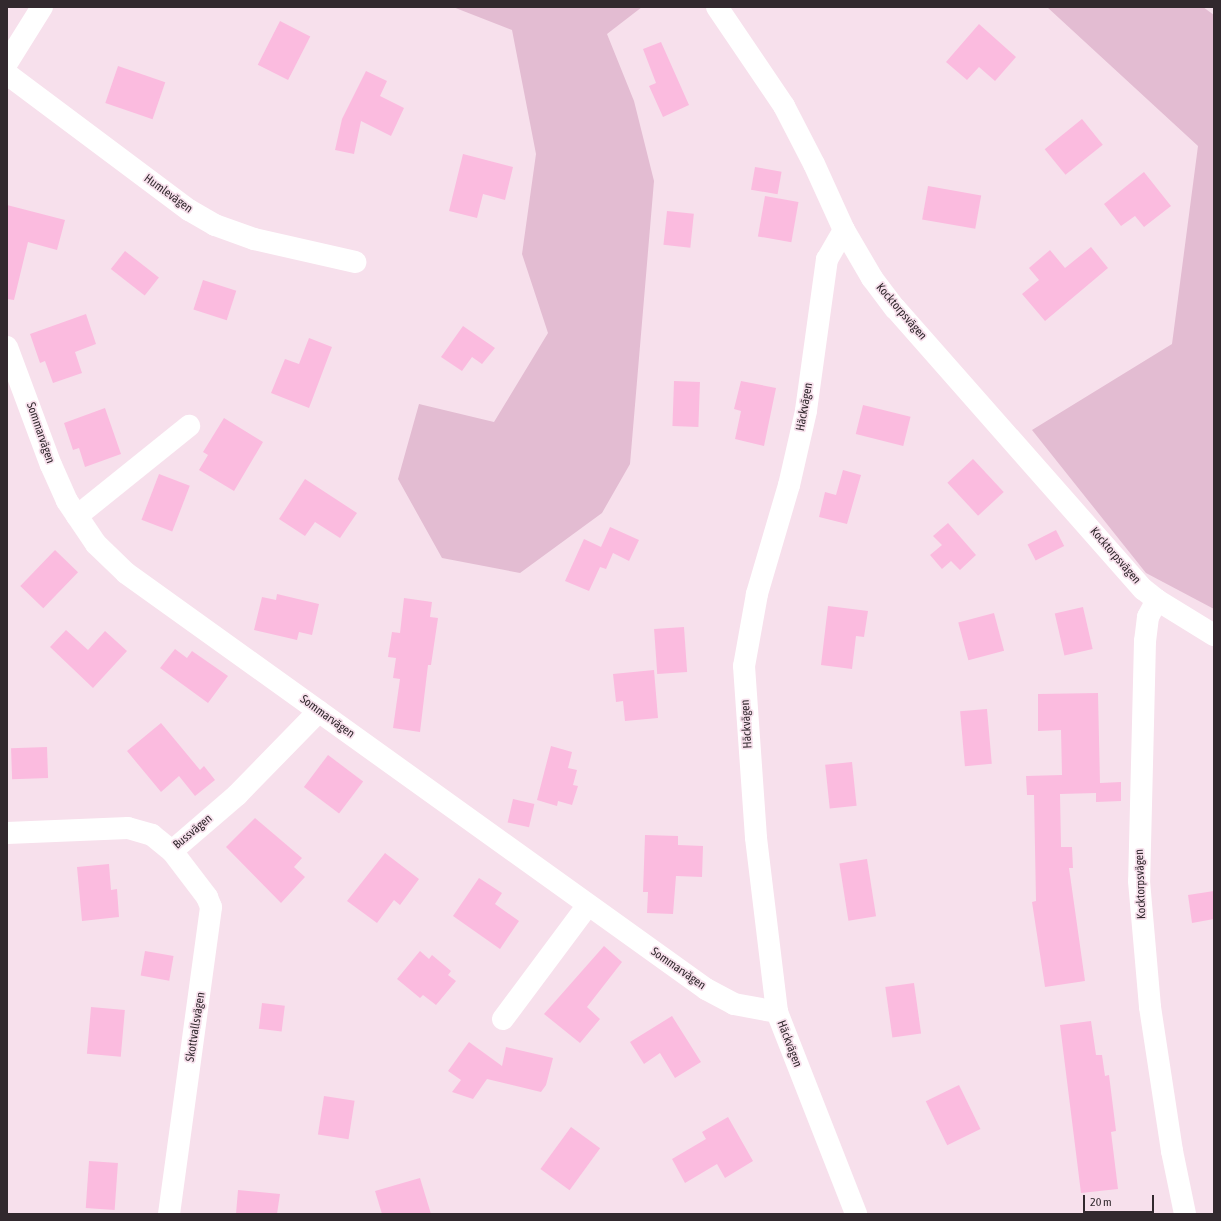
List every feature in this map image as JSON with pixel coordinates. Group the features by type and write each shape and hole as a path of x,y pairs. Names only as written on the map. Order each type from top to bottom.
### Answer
{"street":[{"path":"7,64 42,7"},
{"name":"Kocktorpsvägen","path":"717,7 784,106 811,157 844,230 872,278 895,308 1143,589 1157,600 1148,617 1145,641 1139,881 1150,1007 1172,1151 1185,1214"},
{"name":"Humlevägen","path":"7,74 189,210 215,225 254,239 355,262"},
{"name":"Häckvägen","path":"844,230 827,259 806,411 789,485 757,594 744,666 755,830 777,1012 856,1214"},
{"name":"Sommarvägen","path":"7,347 51,465 78,516 96,544 126,574 588,905 722,999 744,1007 777,1012"},
{"path":"78,516 190,426"},
{"path":"1157,600 1214,635"},
{"name":"Bussvägen","path":"7,832 128,828 152,835 172,851 237,795 319,711"},
{"name":"Skottvallsvägen","path":"169,1214 211,907 207,897 172,851"},
{"path":"503,1019 588,905"}],"shaded area":[{"path":"453,7 642,7 607,34 634,101 654,181 630,464 602,513 520,573 442,558 398,479 419,404 494,422 548,333 522,254 536,154 512,30"},
{"path":"1047,7 1203,7 1214,15 1214,609 1146,573 1032,430 1172,344 1198,146"}],"building":[{"path":"280,21 310,36 288,80 258,65"},
{"path":"979,24 1016,57 995,81 979,67 967,80 946,62"},
{"path":"661,42 689,105 663,117 649,86 656,83 643,49"},
{"path":"118,66 165,82 153,119 105,103"},
{"path":"366,71 387,81 380,96 404,108 391,136 361,121 354,154 335,150 342,119"},
{"path":"1082,119 1103,145 1065,175 1045,149"},
{"path":"463,154 513,167 505,200 483,194 477,218 449,211"},
{"path":"755,167 782,172 778,194 751,190"},
{"path":"1144,172 1171,206 1144,227 1135,216 1121,226 1104,204"},
{"path":"928,186 981,195 975,229 922,219"},
{"path":"765,196 798,202 791,242 758,236"},
{"path":"7,205 65,220 57,250 28,242 14,300 7,299"},
{"path":"667,211 694,214 690,248 663,245"},
{"path":"1091,247 1108,268 1045,321 1022,294 1039,280 1029,268 1050,250 1065,268"},
{"path":"125,251 159,277 145,296 111,269"},
{"path":"203,280 236,291 227,320 193,309"},
{"path":"86,314 96,344 75,352 82,373 53,383 45,361 40,363 30,334"},
{"path":"463,326 495,348 482,364 472,357 462,371 441,357"},
{"path":"309,338 332,347 309,408 271,393 285,359 299,364"},
{"path":"674,381 700,382 698,427 672,426"},
{"path":"741,381 776,388 764,446 735,439 741,411 734,409"},
{"path":"863,405 911,417 903,446 856,434"},
{"path":"105,408 121,454 85,467 79,448 73,450 64,423"},
{"path":"224,418 263,442 234,491 199,470 208,455 203,452"},
{"path":"973,459 1004,492 978,516 947,483"},
{"path":"843,470 861,475 847,524 819,517 825,492 836,495"},
{"path":"159,474 190,486 172,532 141,520"},
{"path":"305,479 357,513 340,538 315,522 305,536 279,519"},
{"path":"948,523 976,555 960,570 951,561 942,569 930,555 942,545 933,536"},
{"path":"610,527 639,540 629,561 613,553 606,569 600,567 589,591 565,581 584,539 601,547"},
{"path":"1056,530 1064,546 1036,561 1027,545"},
{"path":"55,550 78,572 43,608 20,586"},
{"path":"277,594 319,604 312,635 299,632 297,640 254,630 262,597 276,600"},
{"path":"404,598 432,602 430,617 438,618 431,665 428,665 420,732 393,728 400,679 393,678 396,658 388,657 392,632 400,633"},
{"path":"828,606 868,611 864,637 856,636 852,669 821,665"},
{"path":"1083,607 1093,649 1064,655 1055,614"},
{"path":"994,613 1004,651 968,660 958,623"},
{"path":"684,627 687,672 657,674 654,629"},
{"path":"66,630 88,650 105,631 127,651 93,688 50,647"},
{"path":"175,649 187,658 192,651 228,676 208,703 160,668"},
{"path":"654,670 658,718 625,721 623,701 616,702 613,674"},
{"path":"1098,693 1100,783 1121,782 1121,801 1096,802 1096,793 1060,794 1061,847 1072,847 1073,868 1069,868 1085,981 1045,987 1032,902 1036,901 1034,795 1027,795 1026,776 1062,775 1061,730 1038,731 1038,694"},
{"path":"987,709 992,764 965,766 960,711"},
{"path":"161,723 200,770 204,766 215,780 195,796 179,776 161,792 127,751"},
{"path":"551,746 572,752 568,768 577,770 573,785 578,786 572,805 558,801 557,806 537,800"},
{"path":"47,747 48,778 12,779 11,748"},
{"path":"328,755 363,781 339,813 304,787"},
{"path":"852,762 857,806 830,809 825,765"},
{"path":"513,799 534,804 529,827 508,822"},
{"path":"255,818 302,858 294,867 305,877 281,903 226,847"},
{"path":"645,835 678,836 678,845 703,846 702,877 676,876 673,914 647,913 648,892 643,892"},
{"path":"385,853 419,879 400,905 394,900 377,923 347,901"},
{"path":"867,859 876,916 848,921 839,863"},
{"path":"109,864 111,890 117,889 119,917 82,921 77,867"},
{"path":"479,878 502,893 495,904 519,921 500,949 453,916"},
{"path":"1214,891 1214,919 1192,923 1188,895"},
{"path":"604,946 622,962 587,1007 600,1019 580,1043 544,1014"},
{"path":"145,951 174,956 169,981 141,976"},
{"path":"420,951 429,959 432,955 451,971 448,975 456,981 436,1005 423,995 420,998 397,979"},
{"path":"914,983 921,1034 892,1038 885,987"},
{"path":"262,1003 285,1006 282,1032 259,1029"},
{"path":"91,1007 125,1010 121,1057 87,1054"},
{"path":"672,1016 701,1062 675,1078 660,1053 644,1064 630,1042"},
{"path":"1091,1021 1096,1055 1102,1055 1105,1076 1109,1075 1116,1131 1111,1132 1118,1189 1081,1193 1060,1025"},
{"path":"469,1042 502,1066 506,1047 553,1058 546,1085 541,1092 487,1079 473,1099 452,1092 461,1080 448,1071"},
{"path":"959,1085 980,1129 947,1145 926,1101"},
{"path":"324,1096 355,1101 349,1139 318,1135"},
{"path":"728,1117 753,1161 725,1178 717,1164 685,1183 672,1159 706,1139 702,1132"},
{"path":"571,1127 600,1148 570,1190 540,1169"},
{"path":"89,1161 118,1163 115,1210 86,1208"},
{"path":"420,1178 431,1214 382,1214 375,1191"},
{"path":"238,1190 280,1194 277,1214 236,1214"}]}
